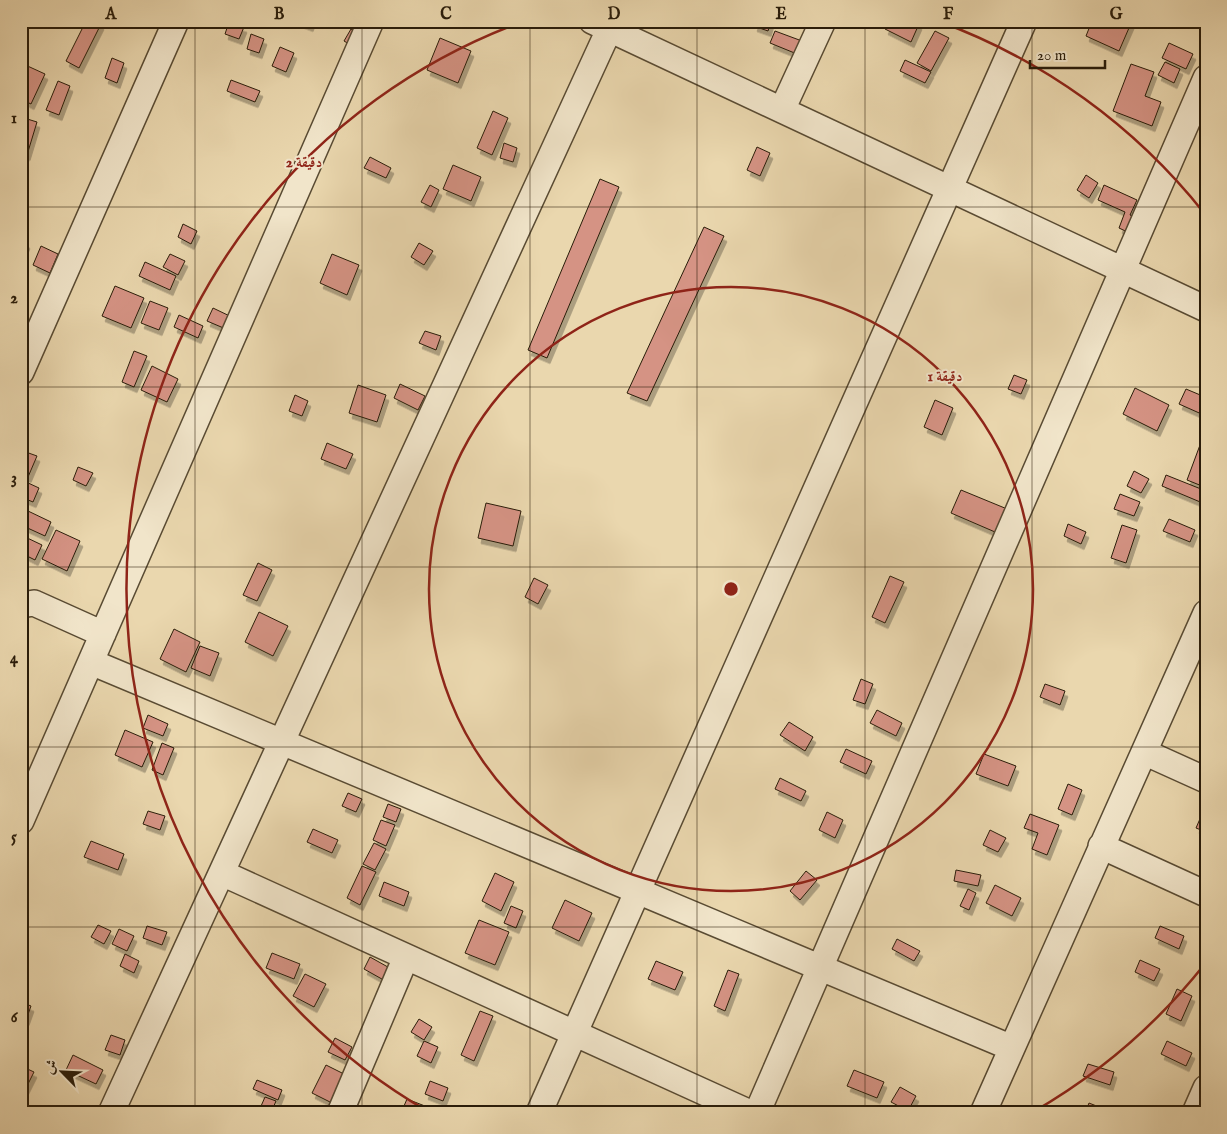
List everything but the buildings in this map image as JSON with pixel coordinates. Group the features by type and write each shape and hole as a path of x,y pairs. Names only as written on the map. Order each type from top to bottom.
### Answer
{"street":[{"path":"21,372 176,21"},
{"path":"21,821 371,21"},
{"path":"782,110 823,21"},
{"path":"539,1113 1024,21"},
{"path":"111,1113 282,742 604,24 782,110 1206,309"},
{"path":"757,1113 1206,78"},
{"path":"21,605 34,603 103,634"},
{"path":"983,1113 1206,613"},
{"path":"91,662 1012,1048"},
{"path":"1144,752 1206,780"},
{"path":"1102,846 1206,894"},
{"path":"222,873 750,1113"},
{"path":"340,1113 406,957"},
{"path":"1195,1113 1206,1088"}]}
